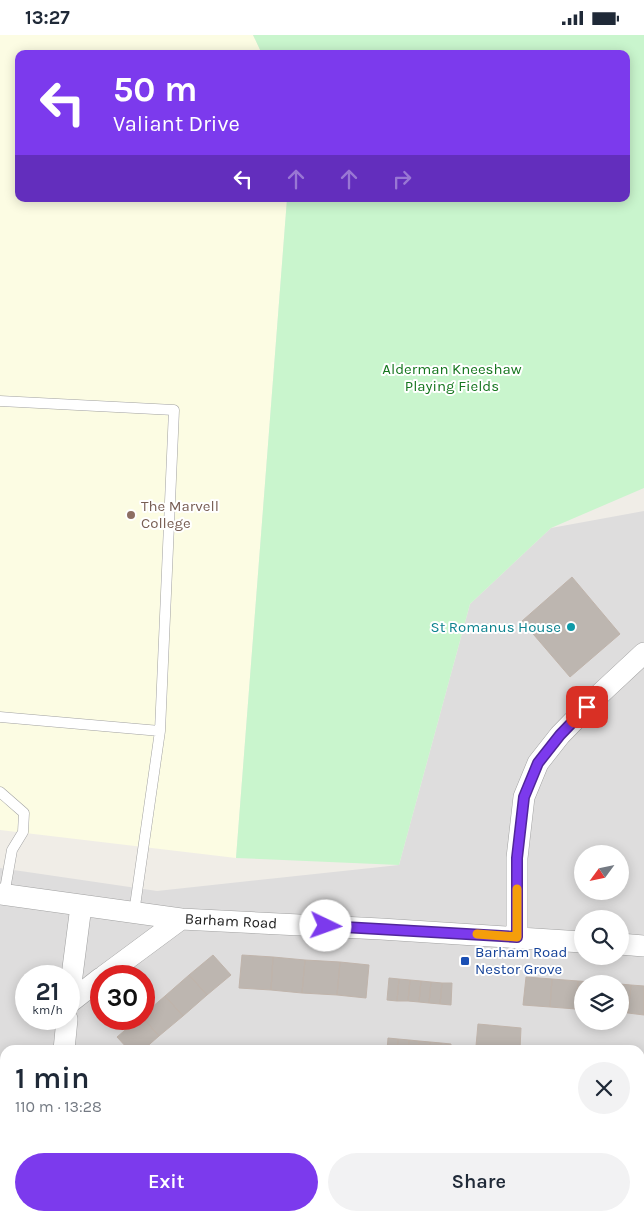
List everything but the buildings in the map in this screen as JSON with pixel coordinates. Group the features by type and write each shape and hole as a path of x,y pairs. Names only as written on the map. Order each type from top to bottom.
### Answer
{"street":[{"path":"517,937 517,858 524,797 538,763 560,735 644,653"},
{"name":"Barham Road","path":"2,895 181,919 574,941"},
{"path":"74,965 81,906"},
{"path":"119,965 181,919"},
{"path":"629,945 644,946"},
{"path":"64,1045 66,1030"}],"lane":[{"path":"0,401 174,410 160,731 134,913"},
{"path":"0,717 160,731"},
{"path":"0,792 24,813 22,832 12,850 2,895"}],"shaded area":[{"name":"The Marvell College","path":"0,35 253,35 260,50 15,50 15,202 287,202 236,858 0,830"},
{"path":"644,511 644,1045 0,1045 0,868 157,891 399,865 470,604 551,528"}],"green space":[{"name":"Alderman Kneeshaw Playing Fields","path":"253,35 644,35 644,488 551,528 470,604 399,865 236,858 287,202 630,202 630,50 260,50"}],"slow traffic":[{"path":"477,934 517,937 517,889"}],"place":[{"name":"The Marvell College","path":"131,515"},
{"name":"St Romanus House","path":"571,627"},
{"name":"Barham Road Nestor Grove","path":"465,961"}],"route":[{"path":"326,926 517,937 517,858 524,797 538,763 560,735 587,707"}]}
